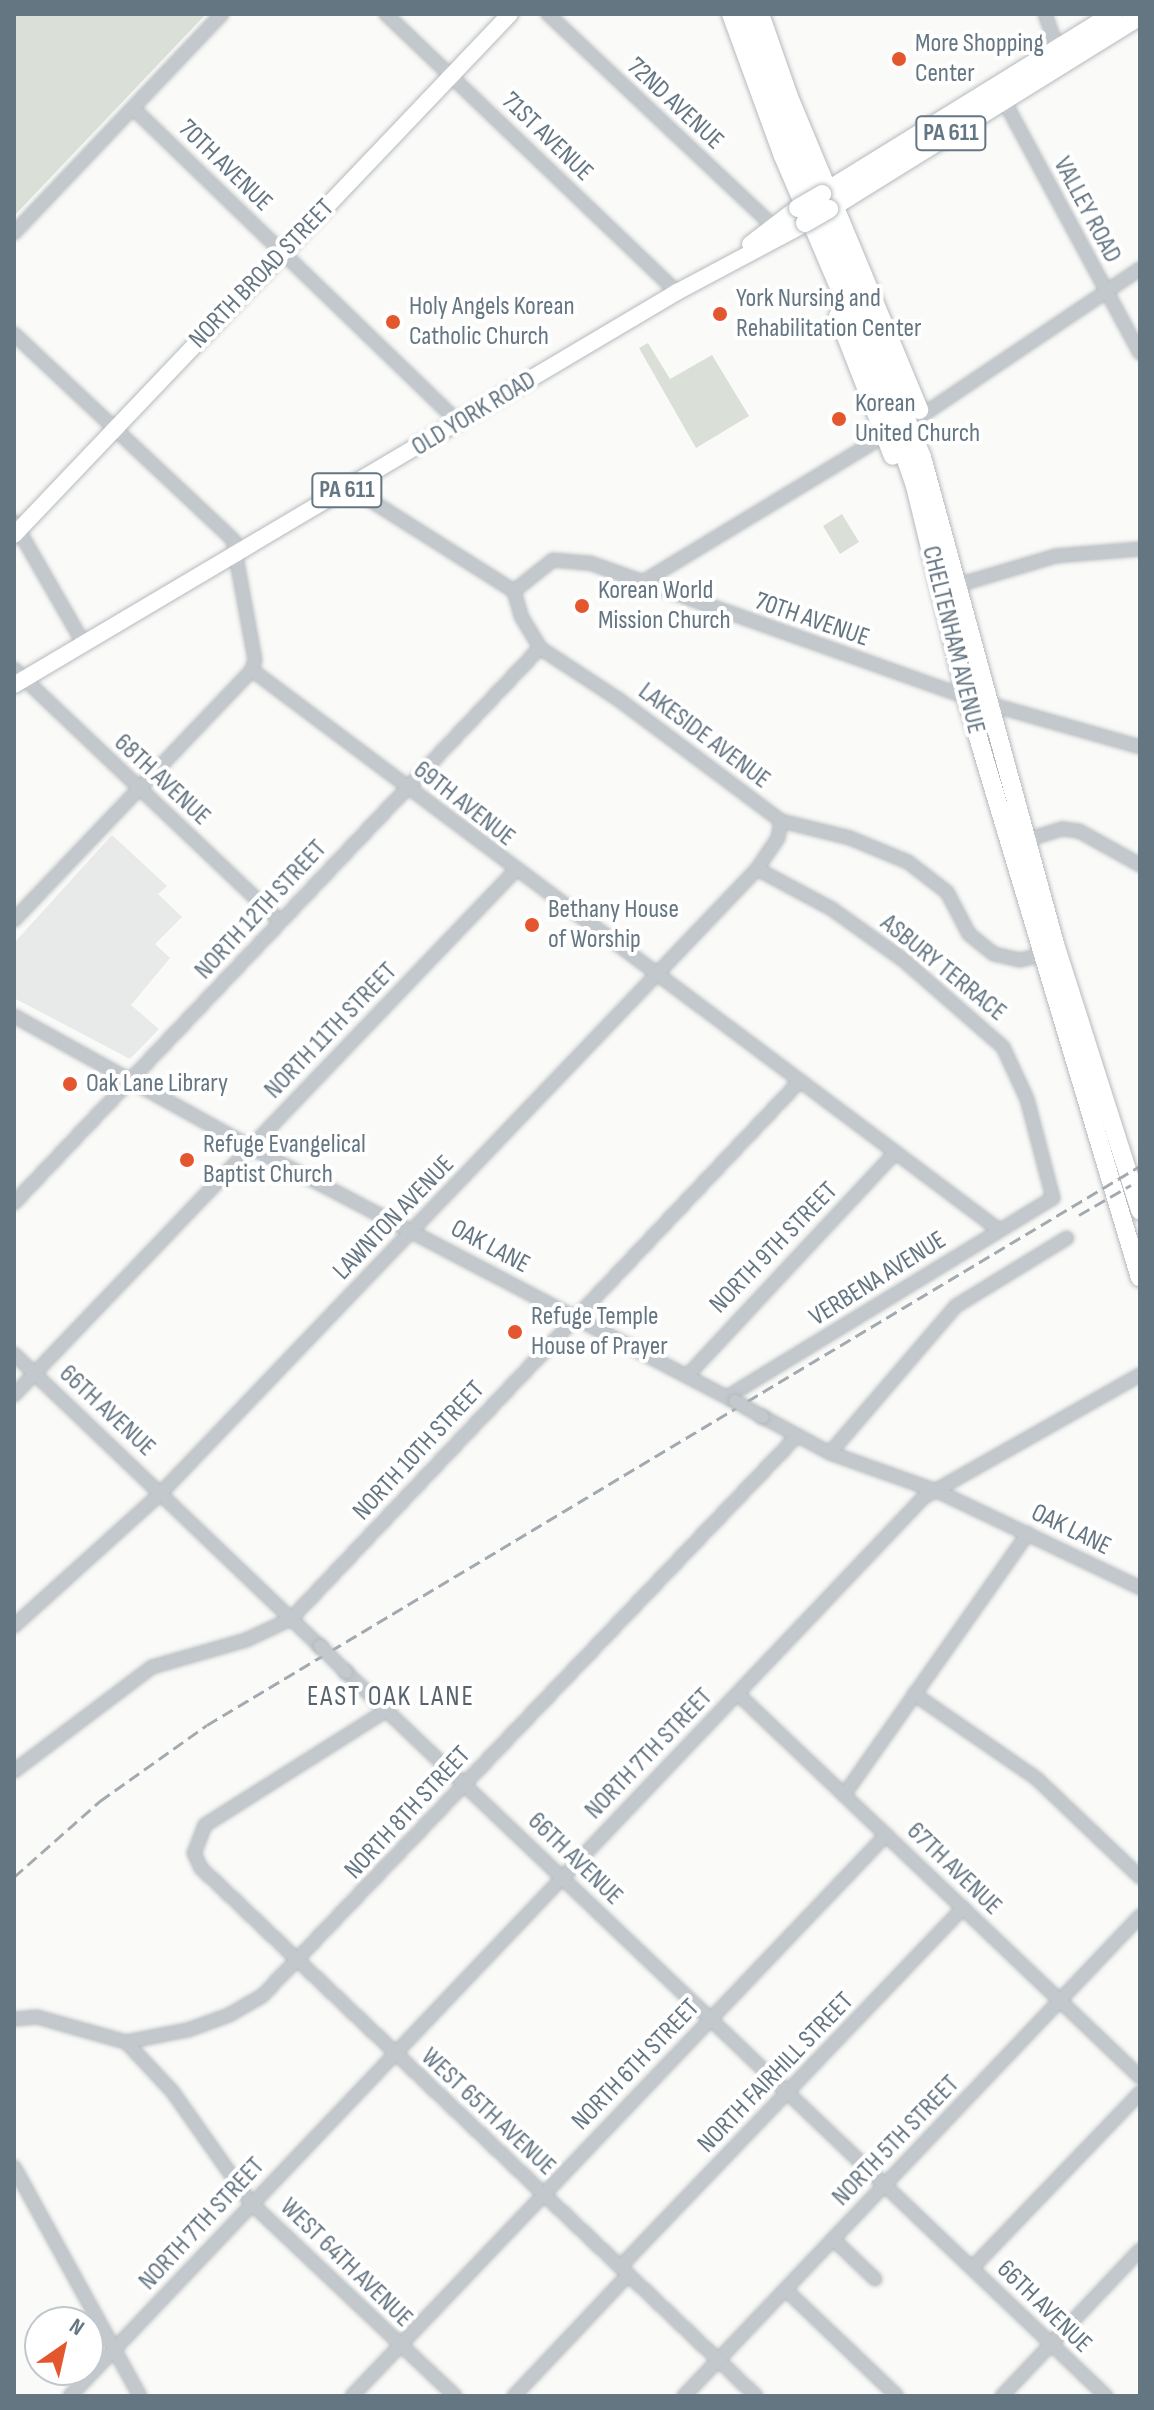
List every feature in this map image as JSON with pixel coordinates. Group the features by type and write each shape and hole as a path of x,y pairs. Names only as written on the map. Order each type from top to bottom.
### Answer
{"highway":[{"path":"721,14 932,560"},
{"name":"CHELTENHAM AVENUE","path":"731,14 783,156 882,391 915,486 966,697 1049,953 1140,1211"},
{"name":"CHELTENHAM AVENUE","path":"745,14 801,165 901,399 946,530 988,703 1026,840 1049,953 1140,1278"},
{"path":"760,14 828,200 921,416 946,530"},
{"name":"OLD YORK ROAD","path":"799,217 1060,56 1114,14"},
{"name":"OLD YORK ROAD","path":"1060,56 1140,16"}],"main road":[{"name":"NORTH BROAD STREET","path":"16,529 510,14"},
{"name":"OLD YORK ROAD","path":"727,263 772,225 799,217"},
{"name":"OLD YORK ROAD","path":"18,678 84,644 351,488 799,217"}],"street":[{"path":"14,233 222,14"},
{"name":"71ST AVENUE","path":"386,14 677,292"},
{"name":"72ND AVENUE","path":"548,14 772,225"},
{"path":"1045,14 1060,56"},
{"name":"VALLEY ROAD","path":"1000,94 1140,353"},
{"name":"70TH AVENUE","path":"133,108 459,423"},
{"path":"921,416 1140,269"},
{"path":"14,334 233,540 255,660 252,670 14,920"},
{"path":"641,583 885,435"},
{"path":"351,488 514,591"},
{"path":"16,529 84,644"},
{"path":"958,585 1055,556 1140,549"},
{"name":"70TH AVENUE","path":"514,591 553,560 590,563 966,697 1140,747"},
{"name":"LAKESIDE AVENUE","path":"514,591 521,616 540,648 596,683 781,821 850,838 908,862 947,892 969,934 987,951 1015,960 1049,953"},
{"name":"NORTH 12TH STREET","path":"14,1203 540,648"},
{"name":"69TH AVENUE","path":"252,670 515,871 999,1230"},
{"name":"68TH AVENUE","path":"18,678 280,921"},
{"name":"LAWNTON AVENUE","path":"14,1626 161,1493 757,869 778,838 781,821"},
{"path":"1026,840 1063,829 1079,831 1140,865"},
{"name":"ASBURY TERRACE","path":"757,869 832,909 902,959 1003,1047 1027,1099 1053,1198"},
{"name":"NORTH 11TH STREET","path":"14,1395 515,871"},
{"name":"OAK LANE","path":"14,1016 250,1147 830,1453 937,1491 1140,1588"},
{"name":"NORTH 10TH STREET","path":"17,1764 152,1667 246,1640 291,1619 800,1081"},
{"name":"NORTH 9TH STREET","path":"687,1376 896,1152"},
{"name":"VERBENA AVENUE","path":"731,1399 1053,1198"},
{"path":"830,1453 956,1306 1067,1238"},
{"name":"66TH AVENUE","path":"14,1354 1106,2396"},
{"name":"NORTH 7TH STREET","path":"70,2396 918,1503 1140,1375"},
{"name":"NORTH 8TH STREET","path":"126,2042 229,2015 263,1995 297,1963 798,1435"},
{"path":"844,1795 1028,1533"},
{"name":"67TH AVENUE","path":"738,1694 1140,2077"},
{"path":"914,1694 1037,1779 1140,1877"},
{"name":"WEST 65TH AVENUE","path":"387,1710 205,1825 195,1856 218,1888 756,2396"},
{"name":"NORTH 6TH STREET","path":"352,2396 886,1835"},
{"name":"NORTH FAIRHILL STREET","path":"514,2396 624,2271 963,1908"},
{"name":"NORTH 5TH STREET","path":"684,2396 1137,1923"},
{"path":"14,2019 37,2017 126,2042"},
{"name":"WEST 64TH AVENUE","path":"126,2042 172,2091 251,2203 455,2396"},
{"path":"972,2268 1140,2093"},
{"path":"14,2167 140,2396"},
{"path":"833,2239 875,2279"},
{"path":"1002,2396 1140,2250"},
{"path":"786,2290 897,2396"}],"shaded area":[{"path":"14,14 206,14 14,216"},
{"path":"648,343 670,379 712,355 749,416 696,448 639,348"},
{"path":"842,514 859,542 840,554 823,526"},
{"path":"112,835 167,886 158,894 182,917 155,944 170,958 131,1005 159,1029 130,1059 14,998 14,943"}],"railway":[{"path":"14,1877 100,1801 207,1725 1140,1166"},
{"path":"1079,1215 1131,1185"}],"place":[{"name":"More Shopping Center","path":"899,59"},
{"name":"York Nursing and Rehabilitation Center","path":"720,314"},
{"name":"Holy Angels Korean Catholic Church","path":"393,322"},
{"name":"Korean United Church","path":"839,419"},
{"name":"Korean World Mission Church","path":"582,606"},
{"name":"Bethany House of Worship","path":"532,925"},
{"name":"Oak Lane Library","path":"70,1084"},
{"name":"Refuge Evangelical Baptist Church","path":"187,1160"},
{"name":"Refuge Temple House of Prayer","path":"515,1332"}],"district":[{"name":"EAST OAK LANE","path":"391,1697"}]}
